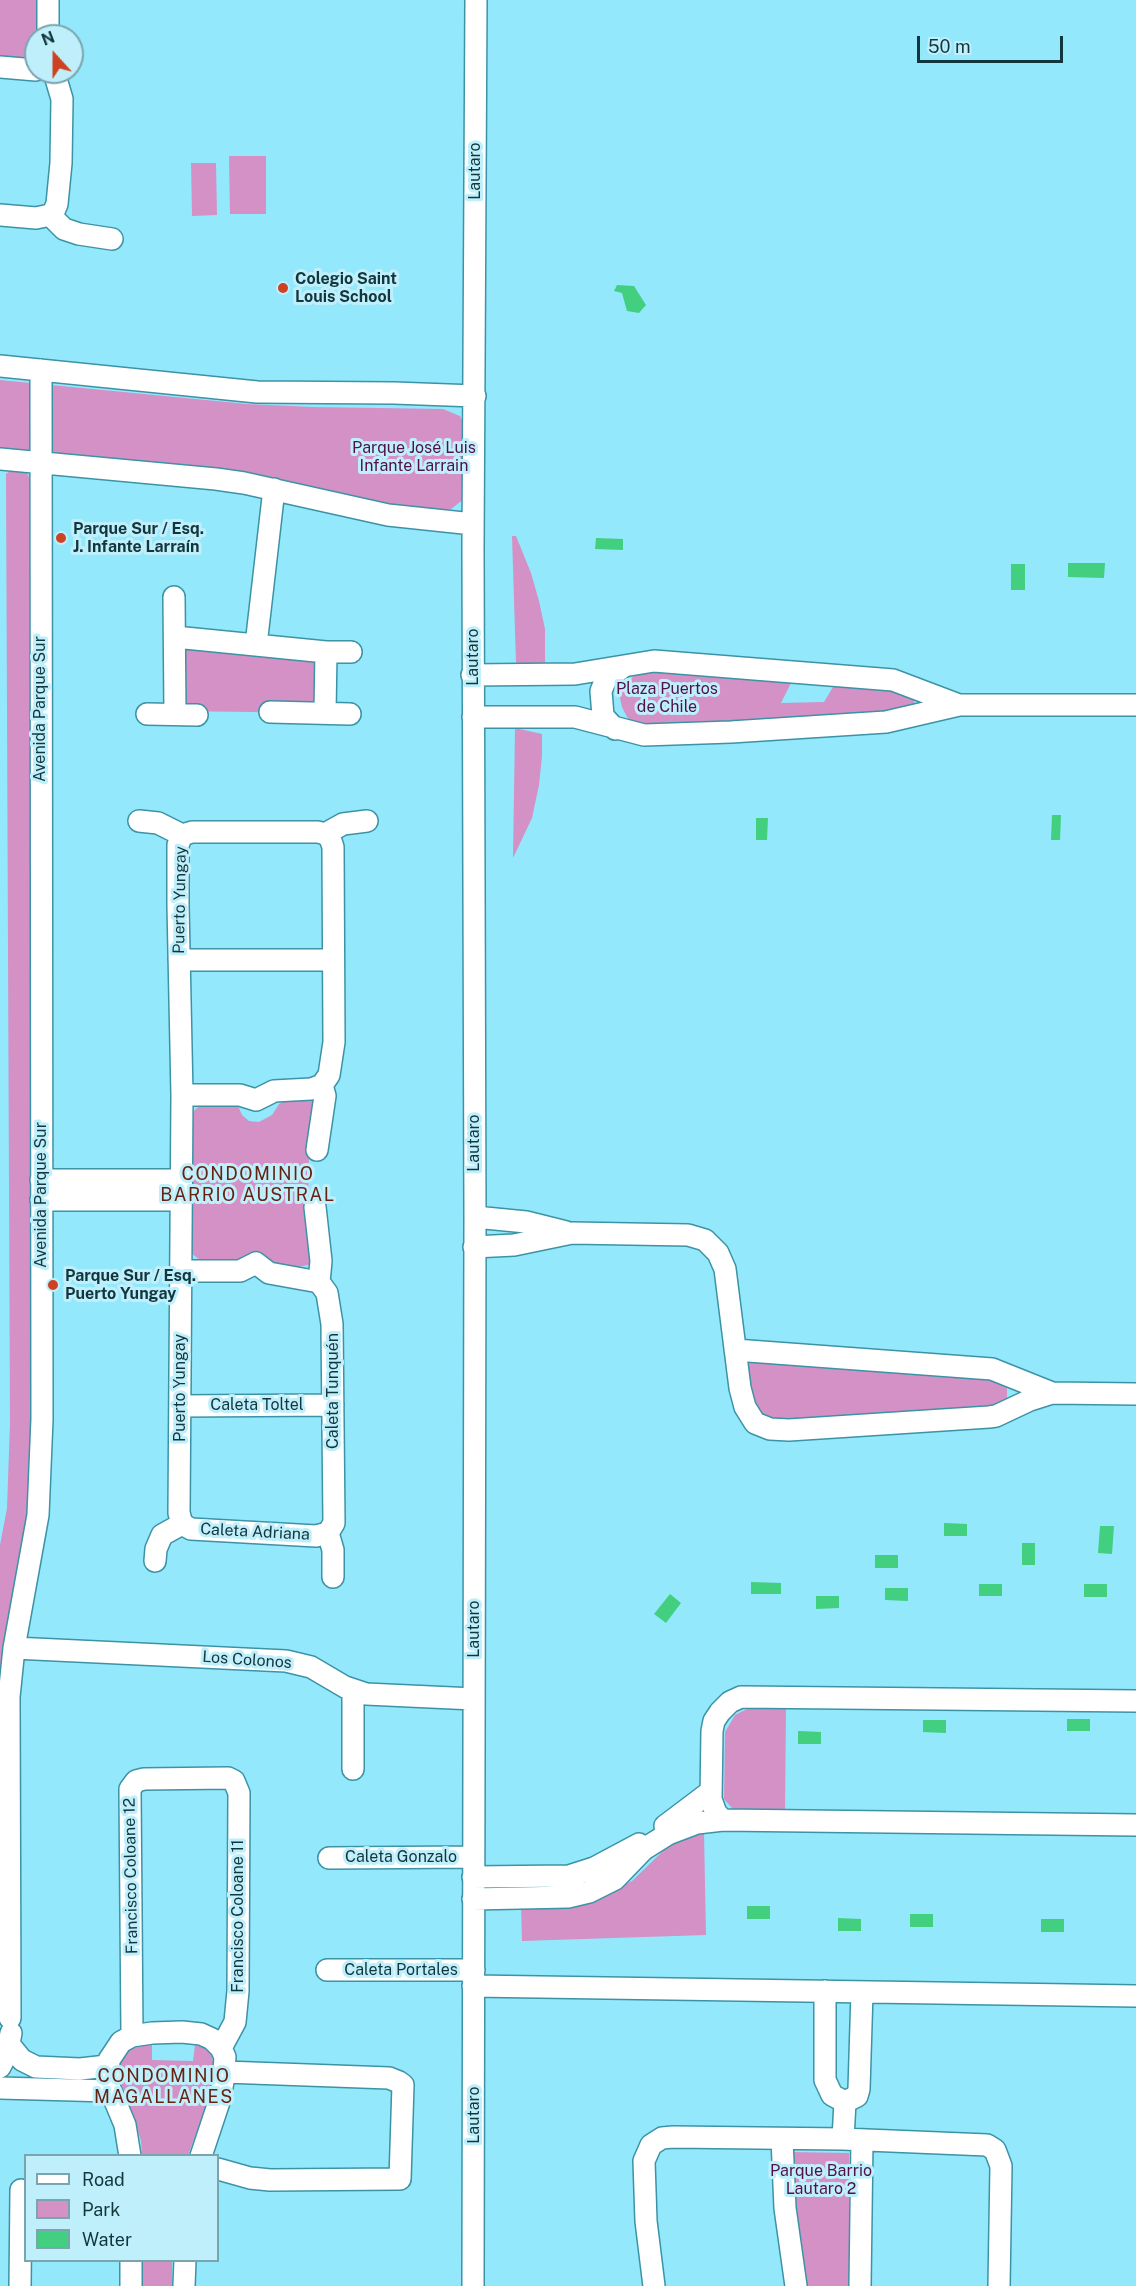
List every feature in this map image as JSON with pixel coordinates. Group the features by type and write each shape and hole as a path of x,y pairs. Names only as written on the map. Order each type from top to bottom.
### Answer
{"street":[{"path":"48,0 48,24"},
{"name":"Lautaro","path":"473,2286 475,1217 472,675 476,0"},
{"path":"0,67 24,69"},
{"path":"0,215 36,218 50,215 57,204 62,116 61,92 58,84"},
{"path":"50,215 64,229 79,234 112,239"},
{"path":"0,366 257,392 475,396"},
{"name":"Avenida Parque Sur","path":"0,2067 9,2044 10,2018 8,1714 14,1648 40,1495 41,370"},
{"path":"0,459 216,478 388,514 473,524"},
{"path":"256,645 274,489"},
{"path":"174,597 175,714"},
{"path":"175,637 326,652 351,652"},
{"path":"325,713 326,652"},
{"path":"472,675 575,674 654,661 893,680 959,705"},
{"path":"615,729 603,716 601,691 606,679 623,667"},
{"path":"473,717 574,717 644,735 874,723 915,717 959,705 1136,705"},
{"path":"270,712 351,714"},
{"path":"147,714 197,715"},
{"path":"139,821 158,823 182,835 192,831 318,832 330,838 333,847 334,1042 329,1075 322,1085 311,1089 274,1091 255,1100 240,1095 182,1095"},
{"path":"325,834 343,824 367,821"},
{"name":"Puerto Yungay","path":"182,835 178,845 178,905 182,1095 179,1513 183,1524"},
{"path":"179,960 333,960"},
{"path":"317,1150 324,1096 322,1085"},
{"path":"41,1190 181,1190"},
{"name":"Caleta Tunquén","path":"315,1207 321,1261 319,1282 327,1293 331,1310 334,1523 328,1533 333,1550 333,1577"},
{"path":"475,1217 526,1222 572,1233 688,1235 705,1240 723,1261 740,1388 745,1407 755,1423 770,1429 789,1430 989,1417 1052,1393 1136,1394"},
{"path":"474,1247 514,1245 572,1233"},
{"path":"181,1271 240,1271 256,1263 269,1273 319,1282"},
{"path":"735,1350 992,1369 1052,1393"},
{"path":"1008,1374 1013,1393 1009,1410"},
{"name":"Caleta Toltel","path":"180,1406 333,1405"},
{"path":"155,1561 156,1550 162,1535 183,1524"},
{"name":"Caleta Adriana","path":"183,1524 191,1529 316,1536 328,1533"},
{"name":"Los Colonos","path":"14,1648 286,1661 311,1667 353,1691 378,1695 474,1700"},
{"path":"353,1691 353,1769"},
{"path":"723,1820 716,1813 710,1792 712,1731 714,1720 730,1702 741,1697 1136,1701"},
{"name":"Francisco Coloane 12","path":"132,2036 130,1789 136,1781 144,1779 228,1778 234,1781"},
{"name":"Francisco Coloane 11","path":"221,2048 235,2022 238,2009 239,1793 234,1781"},
{"name":"Caleta Gonzalo","path":"329,1858 473,1867 557,1877 582,1873 632,1848 710,1792"},
{"path":"473,1899 568,1897 589,1892 615,1879 644,1849 668,1834 697,1823 723,1820 1136,1825"},
{"name":"Caleta Portales","path":"327,1970 825,1991 1136,1996"},
{"path":"825,1991 825,2080 832,2095 845,2102 853,2140 861,2286"},
{"path":"0,1992 10,2018"},
{"path":"845,2102 856,2096 859,2089 862,1992"},
{"path":"130,2154 125,2126 110,2091 107,2066 111,2054 121,2042 132,2036 152,2033 196,2033 212,2039 225,2056 225,2072 219,2102 202,2154"},
{"path":"9,2044 22,2060 36,2067 80,2069 107,2066"},
{"path":"219,2169 250,2178 270,2180 400,2179 402,2085 399,2082 389,2078 225,2072"},
{"path":"0,2088 110,2091"},
{"path":"654,2286 646,2221 643,2167 646,2152 651,2145 668,2137 987,2145 995,2150 1001,2170 999,2286"},
{"path":"782,2139 786,2217 796,2286"},
{"path":"21,2190 21,2286"},
{"path":"131,2262 131,2286"},
{"path":"184,2286 185,2262"}],"green space":[{"path":"0,0 42,0 42,24 24,24 24,64 0,64"},
{"path":"229,156 266,156 266,214 230,214"},
{"path":"191,163 216,163 217,215 192,216"},
{"name":"Parque José Luis Infante Larrain","path":"0,380 247,404 443,409 460,416 463,422 464,499 451,509 433,509 388,504 279,481 0,455"},
{"path":"25,469 29,477 32,1380 27,1524 0,1690 0,1545 7,1508 10,1424 6,474 11,470"},
{"path":"512,536 516,536 539,601 545,629 545,663 516,663"},
{"path":"181,643 324,656 320,713 180,711"},
{"name":"Plaza Puertos de Chile","path":"652,670 793,679 781,703 824,702 836,682 898,687 915,697 914,704 905,710 657,730 634,723 627,717 620,698 623,686 634,676"},
{"path":"515,728 542,734 542,756 532,818 513,858"},
{"path":"286,1100 317,1101 309,1151 308,1216 313,1264 293,1268 233,1260 200,1260 191,1253 190,1115 205,1104 233,1105 238,1106 242,1115 249,1121 259,1122 272,1115 279,1104"},
{"path":"755,1359 992,1377 1004,1383 1007,1388 1007,1401 1000,1407 775,1423 755,1412 747,1371 749,1364"},
{"path":"749,1708 786,1708 785,1812 741,1813 732,1808 724,1799 725,1732 735,1715"},
{"path":"704,1833 706,1935 522,1941 521,1905 585,1903 632,1881 666,1848 692,1835"},
{"path":"152,2043 152,2060 193,2061 195,2045 205,2047 212,2056 214,2069 208,2101 188,2154 142,2154 141,2141 133,2114 118,2080 118,2067 131,2049"},
{"name":"Parque Barrio Lautaro 2","path":"790,2152 849,2153 849,2286 806,2286 801,2262"},
{"path":"142,2262 172,2262 172,2286 141,2286"}],"water":[{"path":"617,285 634,286 646,305 639,313 627,311 622,293 614,291"},
{"path":"596,538 623,539 623,550 595,549"},
{"path":"1068,563 1105,563 1104,578 1068,577"},
{"path":"1011,564 1025,564 1025,590 1011,590"},
{"path":"1052,815 1061,815 1060,840 1051,840"},
{"path":"756,818 768,818 767,840 756,840"},
{"path":"944,1523 967,1524 967,1536 944,1536"},
{"path":"1100,1526 1114,1526 1112,1554 1098,1553"},
{"path":"1022,1543 1035,1543 1035,1565 1022,1565"},
{"path":"875,1555 898,1555 898,1568 875,1568"},
{"path":"751,1582 781,1583 781,1594 751,1594"},
{"path":"979,1584 1002,1584 1002,1596 979,1596"},
{"path":"1084,1584 1107,1584 1107,1597 1084,1597"},
{"path":"885,1588 908,1588 908,1601 885,1600"},
{"path":"670,1594 681,1603 666,1623 654,1614"},
{"path":"816,1596 839,1596 839,1608 816,1609"},
{"path":"1067,1719 1090,1719 1090,1731 1067,1731"},
{"path":"923,1720 946,1720 946,1733 923,1732"},
{"path":"798,1731 821,1732 821,1744 798,1744"},
{"path":"747,1906 770,1906 770,1919 747,1919"},
{"path":"910,1914 933,1914 933,1927 910,1927"},
{"path":"838,1918 861,1919 861,1931 838,1931"},
{"path":"1041,1919 1064,1919 1064,1932 1041,1932"}],"place":[{"name":"Colegio Saint Louis School","path":"283,288"},
{"name":"Parque Sur / Esq. J. Infante Larraín","path":"61,538"},
{"name":"Parque Sur / Esq. Puerto Yungay","path":"53,1285"}],"district":[{"name":"CONDOMINIO BARRIO AUSTRAL","path":"248,1184"},
{"name":"CONDOMINIO MAGALLANES","path":"164,2086"}]}
